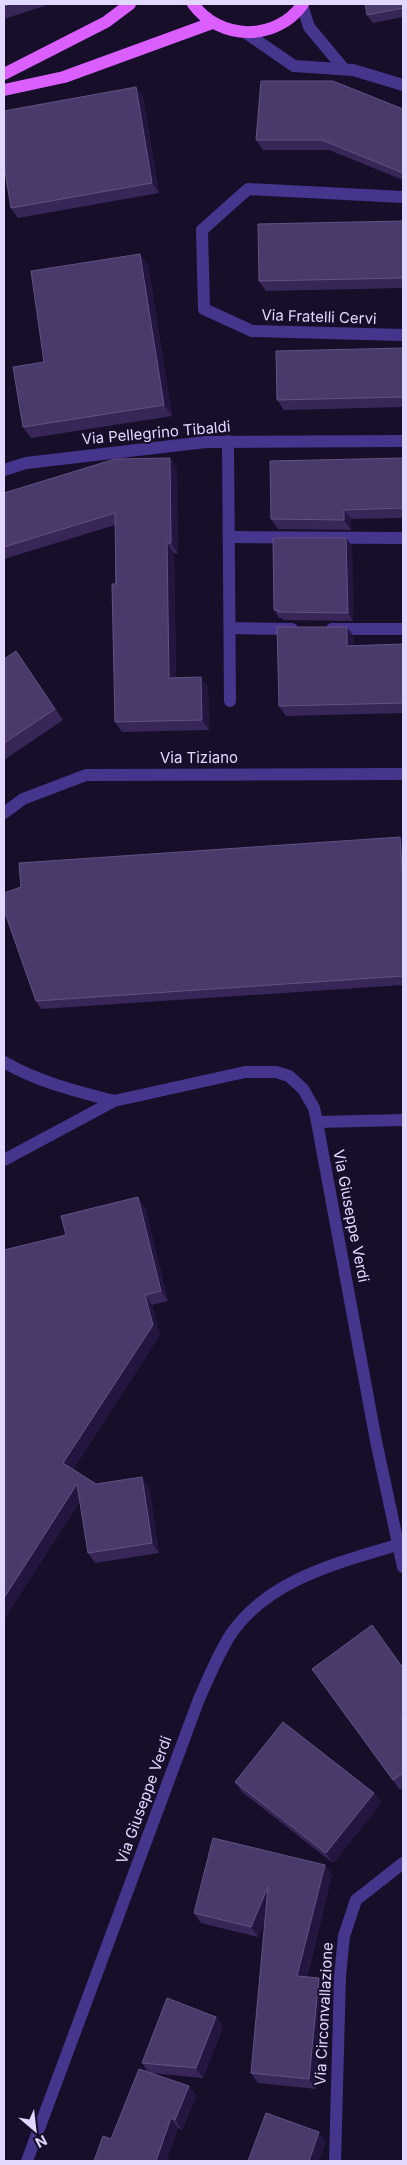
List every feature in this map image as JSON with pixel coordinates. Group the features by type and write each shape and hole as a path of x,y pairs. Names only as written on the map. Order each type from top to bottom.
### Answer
{"main road":[{"path":"4,74 106,22 130,4"},
{"path":"193,4 212,23 233,32 246,33 264,31 280,25 303,5"},
{"path":"4,90 64,77 212,23"}],"street":[{"path":"303,5 309,27 348,70"},
{"path":"246,33 294,66 348,70 403,85"},
{"name":"Via Fratelli Cervi","path":"403,197 248,189 202,230 204,309 252,331 403,335"},
{"path":"228,441 230,701"},
{"name":"Via Pellegrino Tibaldi","path":"4,470 26,463 228,441 403,441"},
{"path":"229,537 403,538"},
{"path":"230,628 403,630"},
{"name":"Via Tiziano","path":"4,814 22,799 86,775 403,774"},
{"name":"Via Giuseppe Verdi","path":"4,1062 25,1074 67,1089 114,1101"},
{"name":"Via Giuseppe Verdi","path":"4,1160 114,1101 245,1072 276,1072 289,1076 303,1089 314,1108 317,1122 403,1567"},
{"path":"317,1122 403,1120"},
{"name":"Via Giuseppe Verdi","path":"27,2161 199,1699 216,1661 232,1633 255,1608 290,1582 334,1564 398,1545"},
{"name":"Via Circonvallazione","path":"334,2161 340,1976 344,1936 356,1900 403,1863"}],"building":[{"path":"365,4 403,4 403,8 367,15"},
{"path":"261,81 333,81 403,109 403,173 322,140 256,140"},
{"path":"136,87 152,183 11,208 4,165 4,111"},
{"path":"403,221 403,278 259,281 258,224"},
{"path":"140,254 164,405 23,427 13,367 44,362 31,271"},
{"path":"403,348 403,397 277,400 276,351"},
{"path":"170,458 171,543 167,543 169,678 201,677 202,720 115,722 112,584 116,584 115,513 4,547 4,493 115,459"},
{"path":"403,458 403,508 344,510 344,520 271,519 270,461"},
{"path":"273,538 346,538 348,613 278,612 278,610 274,610"},
{"path":"277,627 347,627 347,646 403,644 403,703 279,706"},
{"path":"16,651 55,709 4,743 4,659"},
{"path":"400,837 403,882 403,976 36,1001 4,910 4,893 21,887 19,863"},
{"path":"138,1197 161,1291 145,1295 153,1325 63,1463 96,1484 142,1477 152,1543 88,1553 77,1484 4,1598 4,1250 66,1235 61,1216"},
{"path":"372,1625 403,1668 403,1715 400,1717 403,1721 403,1773 393,1780 312,1669"},
{"path":"283,1722 374,1793 326,1853 235,1782"},
{"path":"213,1838 325,1865 297,1976 319,1978 309,2079 251,2073 268,1887 251,1927 194,1913"},
{"path":"167,1998 216,2017 196,2068 142,2063"},
{"path":"139,2069 189,2086 175,2120 171,2118 156,2161 94,2161 103,2136 111,2139"},
{"path":"266,2113 319,2132 309,2161 248,2161"}]}
